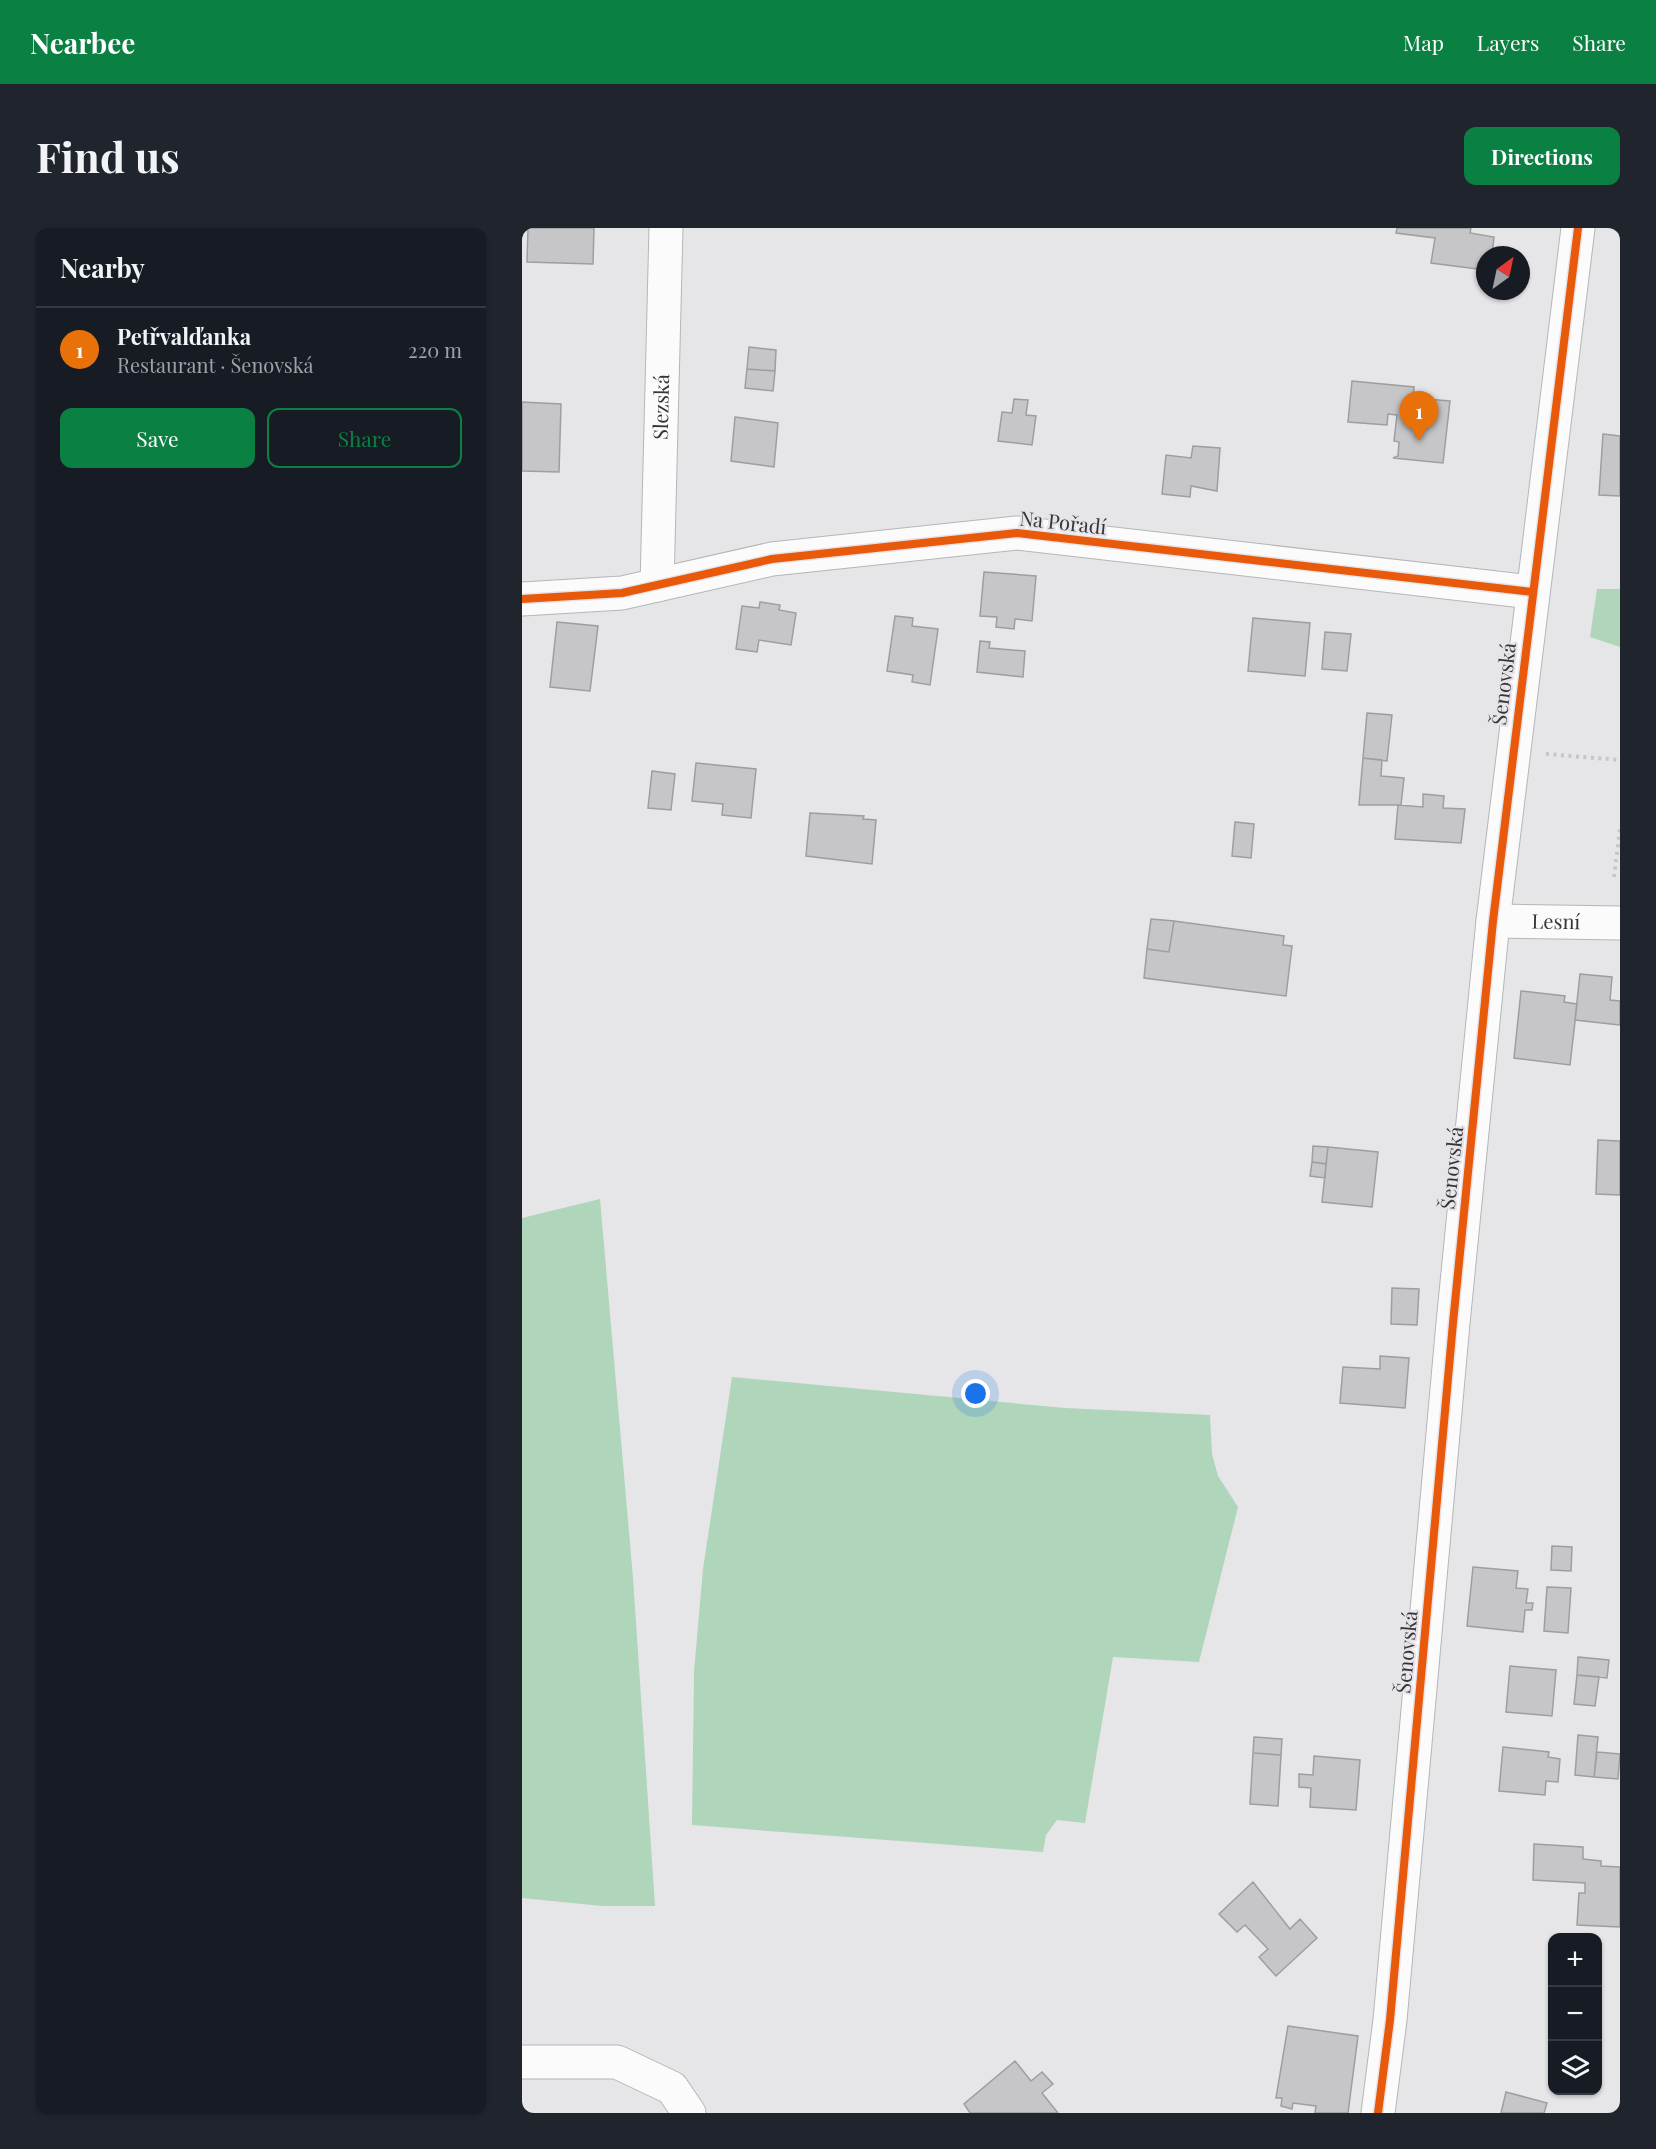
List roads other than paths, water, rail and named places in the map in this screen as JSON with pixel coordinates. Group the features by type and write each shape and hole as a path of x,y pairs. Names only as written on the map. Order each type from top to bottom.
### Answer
{"main road":[{"name":"Slezská","path":"657,585 666,228"},
{"name":"Šenovská","path":"1378,2113 1390,2020 1454,1311 1493,921 1512,751 1578,228"},
{"name":"Na Pořadí","path":"522,599 622,592 772,559 1017,533 1532,592"},
{"name":"Lesní","path":"1493,921 1620,922"},
{"path":"522,2062 617,2062 672,2088 689,2113"}],"place":[{"name":"Petřvalďanka","path":"1419,441"}]}
